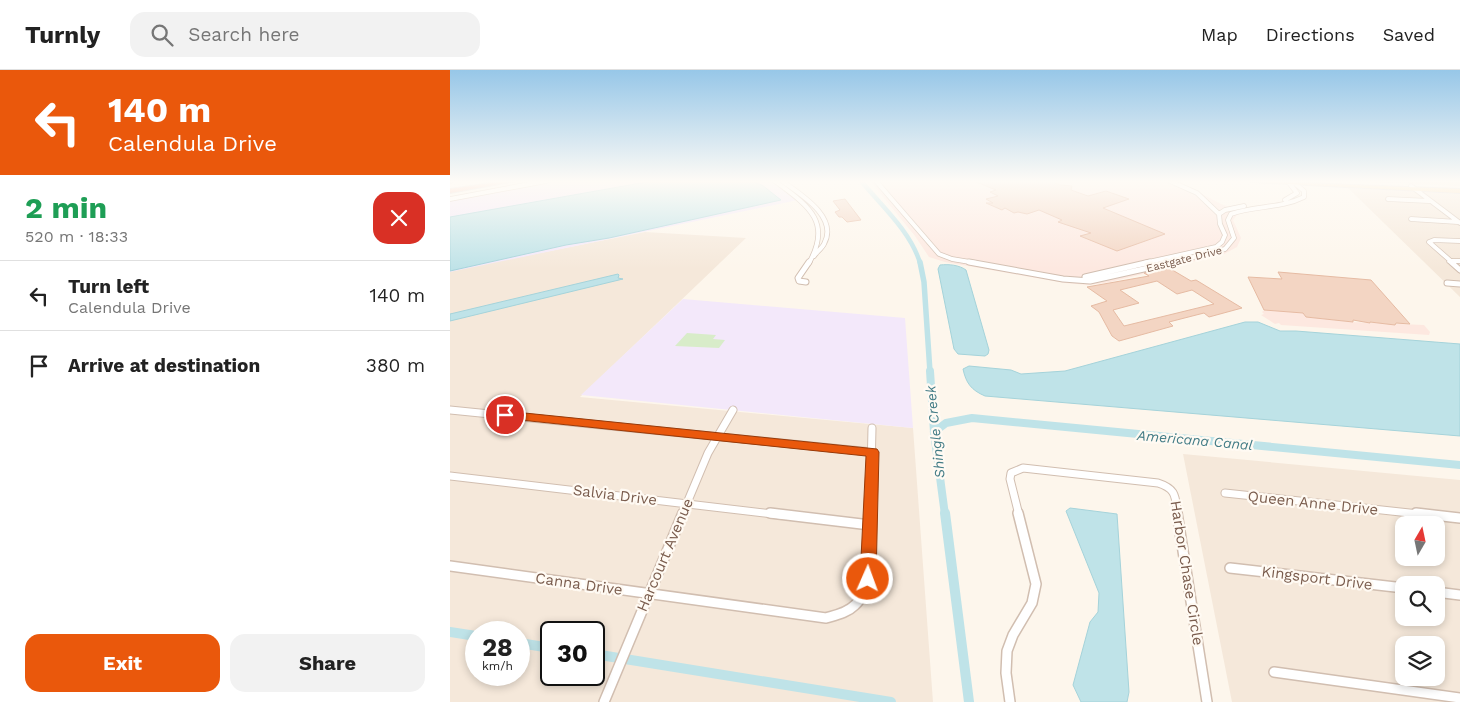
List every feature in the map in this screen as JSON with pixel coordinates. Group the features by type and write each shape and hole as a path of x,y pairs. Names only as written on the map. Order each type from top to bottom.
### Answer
{"street":[{"path":"811,210 816,216 820,232 813,257"},
{"path":"806,282 800,281 798,278 813,257 824,246 827,229 826,223 819,210"},
{"name":"Eastgate Drive","path":"903,210 922,232 935,251 945,257 1074,280 1090,281 1221,251 1229,247 1233,241 1234,235 1228,220 1234,212"},
{"path":"1216,210 1219,214 1225,210"},
{"path":"1228,210 1234,212 1247,210"},
{"path":"1443,210 1460,222"},
{"name":"Eastgate Drive","path":"1074,280 1216,247 1224,240 1225,236 1218,220 1219,214"},
{"path":"1411,219 1460,222"},
{"path":"1460,241 1429,241 1460,270"},
{"path":"1449,261 1460,261"},
{"path":"1447,283 1460,284"},
{"path":"450,410 872,452"},
{"name":"Harcourt Avenue","path":"604,702 716,437 733,410"},
{"path":"870,524 872,428"},
{"name":"Harbor Chase Circle","path":"1010,702 1006,675 1009,645 1028,613 1035,599 1036,592 1036,584 1010,479 1011,473 1024,468 1158,483 1168,486 1174,492 1207,702"},
{"name":"Salvia Drive","path":"450,476 870,524"},
{"name":"Queen Anne Drive","path":"1225,493 1460,518"},
{"name":"Canna Drive","path":"450,566 826,618 845,613 861,601 868,579 870,524"},
{"name":"Kingsport Drive","path":"1230,568 1395,587"},
{"path":"1445,593 1460,595"},
{"path":"1274,672 1460,698"}],"shaded area":[{"path":"450,210 747,210 450,272"},
{"path":"894,210 1244,212 1238,214 1233,220 1241,238 1237,247 1224,254 1110,282 1089,285 1065,283 945,262 929,257"},
{"path":"1371,210 1460,210 1460,297"},
{"path":"645,232 746,238 580,397 913,428 933,702 450,702 450,271"},
{"path":"683,299 905,318 913,428 581,395"},
{"path":"1264,310 1303,313 1306,317 1352,322 1424,325 1430,332 1429,335 1281,325 1279,323 1275,324 1261,315 1264,314 1262,312"},
{"path":"1183,454 1460,480 1460,702 1232,702"}],"green space":[{"path":"687,333 716,335 713,339 725,340 719,348 675,346"}],"water":[{"path":"487,210 734,210 450,271 450,217"},
{"path":"940,265 954,265 966,270 989,350 985,356 958,354 954,349 938,269"},
{"path":"618,274 618,278 623,279 450,321 450,314"},
{"path":"1245,322 1258,322 1280,331 1460,344 1460,436 985,396 970,386 963,369 969,366 1011,370 1021,374 1065,371"},
{"path":"1070,508 1117,514 1129,692 1127,702 1081,702 1073,685 1090,622 1098,612 1099,593 1066,511"}],"building":[{"path":"854,210 861,220 847,222 835,212"},
{"path":"1009,210 1038,210 1027,214 1014,213"},
{"path":"1040,210 1109,210 1165,234 1117,251 1080,236 1091,233 1058,222 1062,220"},
{"path":"1169,268 1191,281 1196,280 1242,308 1209,317 1204,313 1169,322 1173,326 1119,341 1112,336 1099,312 1091,306 1107,301 1087,287 1149,276 1144,273","holes":["1157,281 1177,294 1192,290 1214,304 1124,326 1113,310 1139,303 1120,290"]},
{"path":"1278,272 1371,280 1410,324 1396,323 1395,325 1353,320 1353,322 1306,317 1303,313 1264,310 1248,277 1282,279"}],"waterway":[{"name":"Shingle Creek","path":"887,210 910,240 920,263"},
{"name":"Shingle Creek","path":"920,262 924,282 930,372"},
{"name":"Shingle Creek","path":"930,371 934,432"},
{"name":"Americana Canal","path":"934,432 946,423 972,418 1460,465"},
{"name":"Shingle Creek","path":"934,432 945,515"},
{"name":"Shingle Creek","path":"945,513 969,702"},
{"path":"450,632 465,634"},
{"path":"530,645 540,646"},
{"path":"605,656 891,702"}],"route":[{"path":"505,415 872,452 868,579"}]}
